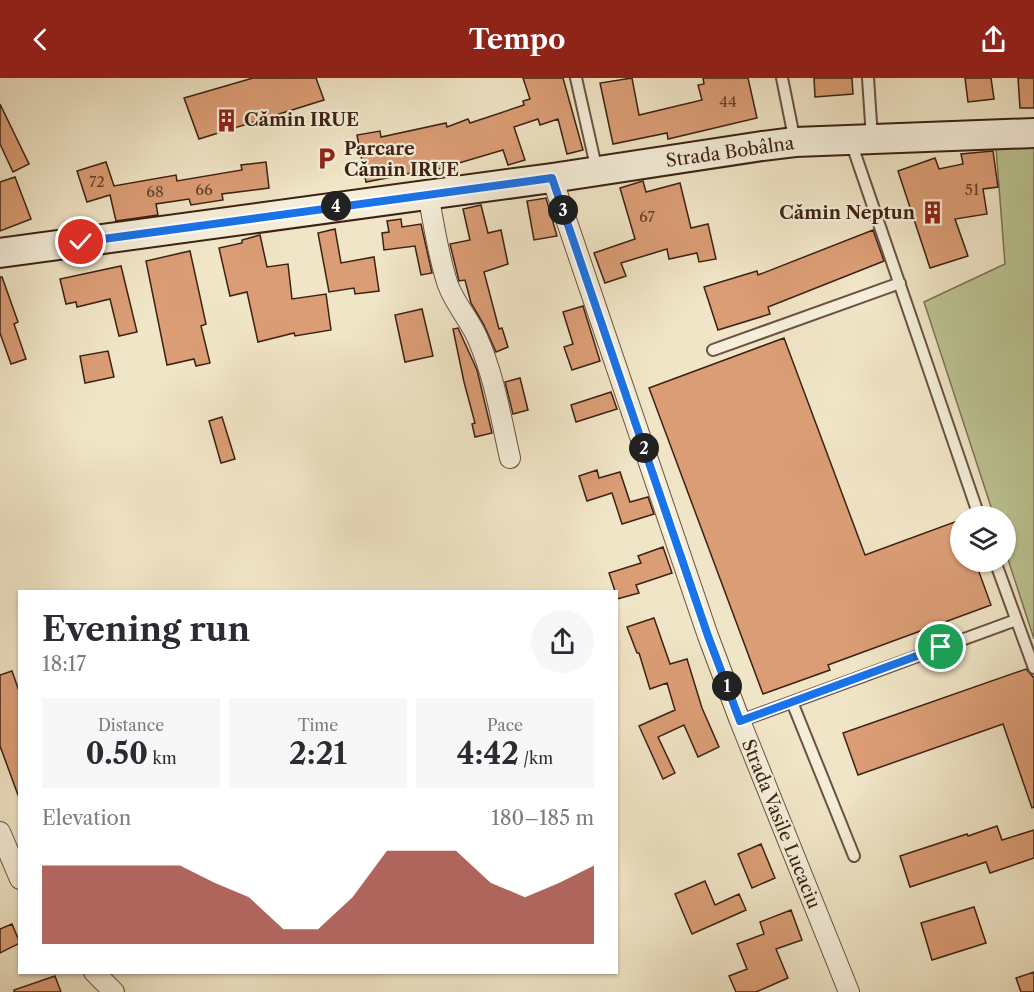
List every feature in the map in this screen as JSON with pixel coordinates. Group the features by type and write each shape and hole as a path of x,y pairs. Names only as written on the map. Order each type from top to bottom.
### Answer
{"main road":[{"name":"Strada Bobâlna","path":"2,249 552,178 795,142 1034,133"}],"street":[{"name":"Strada Vasile Lucaciu","path":"552,178 708,636 849,992"},
{"path":"428,194 447,283 456,304 477,336 491,377 510,458"},
{"path":"0,832 18,874"},
{"path":"96,974 114,992"}],"lane":[{"path":"576,78 597,171"},
{"path":"782,78 795,142"},
{"path":"868,78 862,139 900,283 976,506"},
{"path":"713,350 900,283"},
{"path":"999,572 1034,668"},
{"path":"740,721 1016,620"},
{"path":"792,702 854,855"}],"green space":[{"path":"1034,147 1034,639 1012,572 1016,572 1016,506 991,506 924,302 1005,264 996,148"}],"building":[{"name":"Cămin IRUE","path":"253,78 316,78 324,100 199,139 184,98"},
{"path":"523,78 563,78 583,150 567,154 558,119 540,125 538,119 514,127 525,160 508,165 503,150 439,169 366,182 357,135 380,131 381,137 446,123 447,127 468,119 470,123 524,105 523,101 530,99"},
{"path":"632,78 639,115 702,100 698,85 704,84 703,78 748,78 757,118 668,139 667,133 613,144 600,83"},
{"path":"814,78 852,78 853,94 815,97"},
{"path":"965,78 991,78 994,99 968,102"},
{"path":"1018,78 1034,78 1034,108 1020,108"},
{"path":"0,104 29,164 13,172 0,144"},
{"name":"Cămin Neptun","path":"993,151 998,187 983,189 987,214 955,219 968,256 930,268 898,171 935,158 939,169 963,164 961,154"},
{"path":"106,162 114,186 176,175 177,181 242,170 241,165 266,162 269,188 222,194 223,200 191,205 189,199 156,204 158,215 116,221 110,195 87,202 77,171"},
{"path":"15,177 31,219 0,231 0,182"},
{"path":"643,181 646,192 680,183 691,228 708,224 716,259 699,262 697,253 669,259 667,249 621,263 626,276 605,283 594,253 635,239 620,188"},
{"path":"546,198 557,236 534,240 527,201"},
{"path":"481,205 488,233 501,230 508,264 484,272 499,329 502,328 508,347 496,352 471,303 465,280 459,281 450,244 470,240 463,209"},
{"path":"401,219 402,227 421,224 432,273 421,275 415,246 384,250 382,233 389,232 387,221"},
{"path":"335,229 341,263 374,257 379,291 355,294 354,288 329,292 318,233"},
{"path":"873,230 884,261 768,307 770,314 718,330 704,287 757,271 758,275"},
{"path":"260,235 267,267 288,264 292,299 326,294 331,330 295,336 294,333 258,342 247,292 230,296 219,248 242,243 242,240"},
{"path":"190,251 206,324 201,326 210,363 196,366 194,359 167,365 146,261"},
{"path":"121,266 137,332 119,336 110,299 77,307 76,302 66,304 60,279"},
{"path":"0,277 2,277 18,322 14,324 26,359 11,364 0,333"},
{"path":"583,306 600,361 572,370 564,347 573,344 563,312"},
{"path":"422,309 433,356 405,362 395,315"},
{"path":"458,328 477,370 492,433 475,437 472,424 475,423 453,329"},
{"path":"784,338 865,555 950,524 950,572 979,572 991,605 828,665 830,670 763,694 649,388"},
{"path":"108,351 114,377 85,383 80,356"},
{"path":"520,378 528,410 513,414 505,382"},
{"path":"611,392 617,409 576,422 571,405"},
{"path":"222,417 235,459 221,463 209,421"},
{"path":"597,470 599,478 620,472 630,502 648,497 654,514 622,524 612,493 587,501 579,476"},
{"path":"663,547 672,573 636,585 639,593 618,599 618,590 615,590 609,573 641,563 638,556"},
{"path":"654,618 670,664 687,659 702,708 719,747 698,757 684,725 658,737 675,773 663,779 639,726 675,710 667,683 650,689 639,653 637,653 627,627"},
{"path":"1026,669 1034,678 1034,807 1032,808 1003,724 858,775 843,733"},
{"path":"12,671 18,688 18,795 0,746 0,675"},
{"path":"997,826 1002,840 1034,830 1034,858 990,873 986,862 910,887 900,856"},
{"path":"761,844 775,878 752,888 738,854"},
{"path":"705,881 715,905 739,894 746,910 692,934 675,894"},
{"path":"974,907 986,943 932,960 921,923"},
{"path":"791,910 802,940 776,949 788,978 756,992 736,992 729,976 747,969 737,944 764,934 760,922"},
{"path":"12,924 18,944 0,953 0,929"},
{"path":"1034,972 1034,992 1021,992 1016,978"},
{"path":"55,976 61,992 14,992 14,990"}],"place":[{"name":"Cămin IRUE","path":"226,120"},
{"name":"Parcare Cămin IRUE","path":"326,159"},
{"name":"Cămin Neptun","path":"933,213"}],"route":[{"path":"81,242 552,178 708,636 740,721 941,647"}]}
